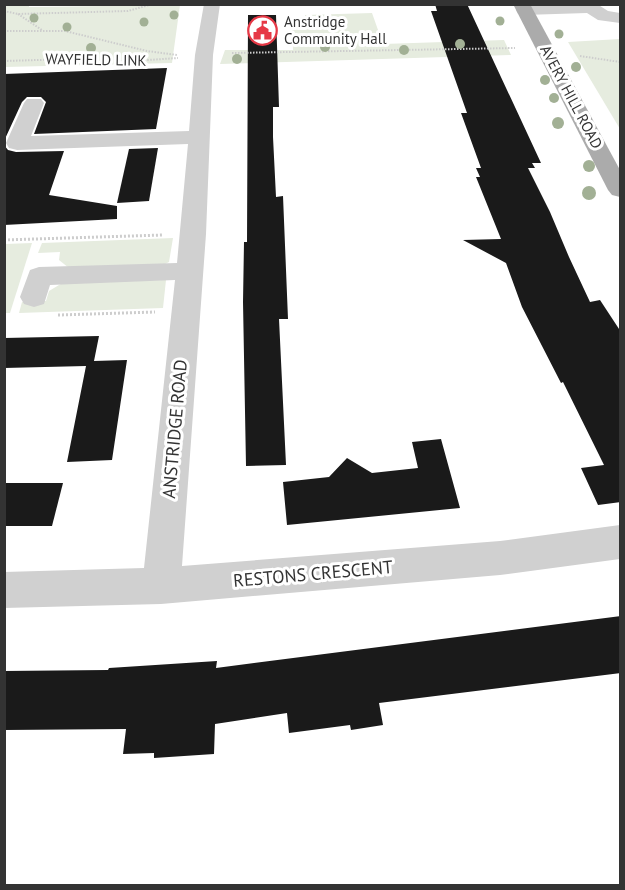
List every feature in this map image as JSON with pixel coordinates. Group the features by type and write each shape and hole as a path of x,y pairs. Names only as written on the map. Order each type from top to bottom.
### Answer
{"main road":[{"name":"AVERY HILL ROAD","path":"523,7 621,190"}],"street":[{"name":"ANSTRIDGE ROAD","path":"161,586 193,234 204,55 212,4"},
{"path":"523,7 590,6 604,16 621,18"},
{"path":"8,166 34,103"},
{"path":"17,143 200,138"},
{"path":"42,287 189,271"},
{"name":"RESTONS CRESCENT","path":"4,590 161,586 500,558 621,542"}],"path":[{"path":"4,11 18,14 128,11 149,5 172,4"},
{"path":"18,14 43,30"},
{"name":"WAYFIELD LINK","path":"4,31 65,31 172,55"},
{"path":"231,53 510,49"},
{"path":"576,55 621,62"},
{"name":"WAYFIELD LINK","path":"4,61 106,58 118,62 179,58"},
{"path":"4,240 193,234"},
{"path":"42,287 186,311"}],"shaded area":[{"path":"4,5 29,5 29,7 180,5 172,63 5,67"},
{"path":"372,13 383,44 504,40 511,55 220,64 225,50 293,50 292,27 306,27 305,15"},
{"path":"620,39 620,129 568,42"},
{"path":"173,238 169,262 165,264 69,268 59,260 60,252 38,253 42,243"},
{"path":"32,243 10,313 5,313 5,244"},
{"path":"166,280 163,308 19,313 22,302 46,301 49,291 64,282"}],"building":[{"path":"435,4 467,4 541,163 532,163 535,168 528,168 590,302 600,300 621,332 621,502 598,505 581,468 604,465 563,382 561,383 522,307 506,263 463,240 501,239 476,177 480,177 476,168 481,168 461,113 467,113 431,11 437,11"},
{"path":"248,15 276,15 279,107 273,107 273,137 276,197 283,196 288,319 279,319 286,465 246,466 243,302 244,242 247,242"},
{"path":"167,68 156,129 34,134 46,102 41,97 27,97 22,102 4,141 4,74"},
{"path":"4,145 8,150 16,152 64,151 49,195 117,206 117,219 4,225"},
{"path":"158,148 149,201 117,203 129,149"},
{"path":"99,336 94,361 127,360 112,460 67,462 86,366 4,368 4,338"},
{"path":"441,439 460,508 287,525 283,482 329,477 347,458 372,473 418,468 412,442"},
{"path":"4,483 63,483 52,526 4,526"},
{"path":"621,616 621,673 379,703 383,725 351,730 350,725 289,733 287,713 215,724 214,754 154,758 154,753 123,754 126,729 4,730 4,671 108,670 109,668 217,661 216,668"}],"place":[{"name":"Anstridge Community Hall","path":"263,31"}]}
